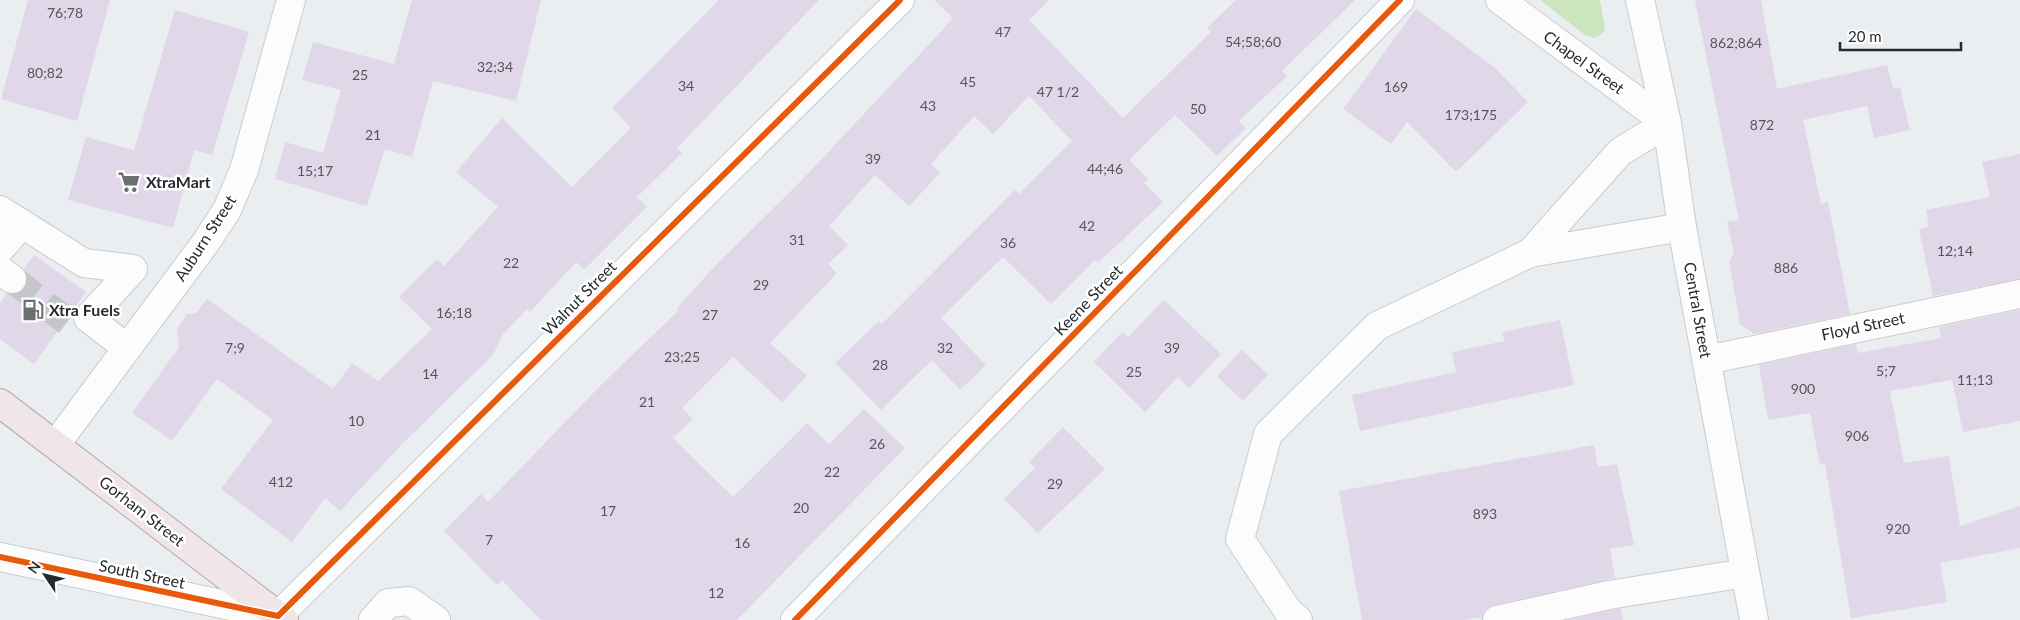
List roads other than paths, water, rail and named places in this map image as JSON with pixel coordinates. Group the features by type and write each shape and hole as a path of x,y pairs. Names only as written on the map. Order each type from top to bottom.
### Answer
{"main road":[{"name":"Gorham Street","path":"0,403 281,618"}],"street":[{"name":"Auburn Street","path":"56,444 206,242 236,191 291,0"},
{"name":"Walnut Street","path":"281,618 900,0"},
{"name":"Keene Street","path":"795,620 1400,0"},
{"name":"Chapel Street","path":"1500,0 1667,123"},
{"name":"Central Street","path":"1640,0 1667,123 1682,227 1754,620"},
{"path":"1530,253 1620,152 1667,123"},
{"path":"0,249 11,217 84,263 133,269 78,320 127,348"},
{"path":"1298,620 1288,610 1240,539 1268,434 1377,326 1530,253 1682,227"},
{"name":"Floyd Street","path":"1707,360 2020,294"},
{"name":"South Street","path":"0,557 281,618"},
{"path":"1497,620 1609,595 1745,573"},
{"path":"374,620 388,603 409,601 436,620"}],"tunnel":[{"path":"12,279 68,322"}],"place":[{"name":"XtraMart","path":"129,182"},
{"name":"Xtra Fuels","path":"33,310"}]}
